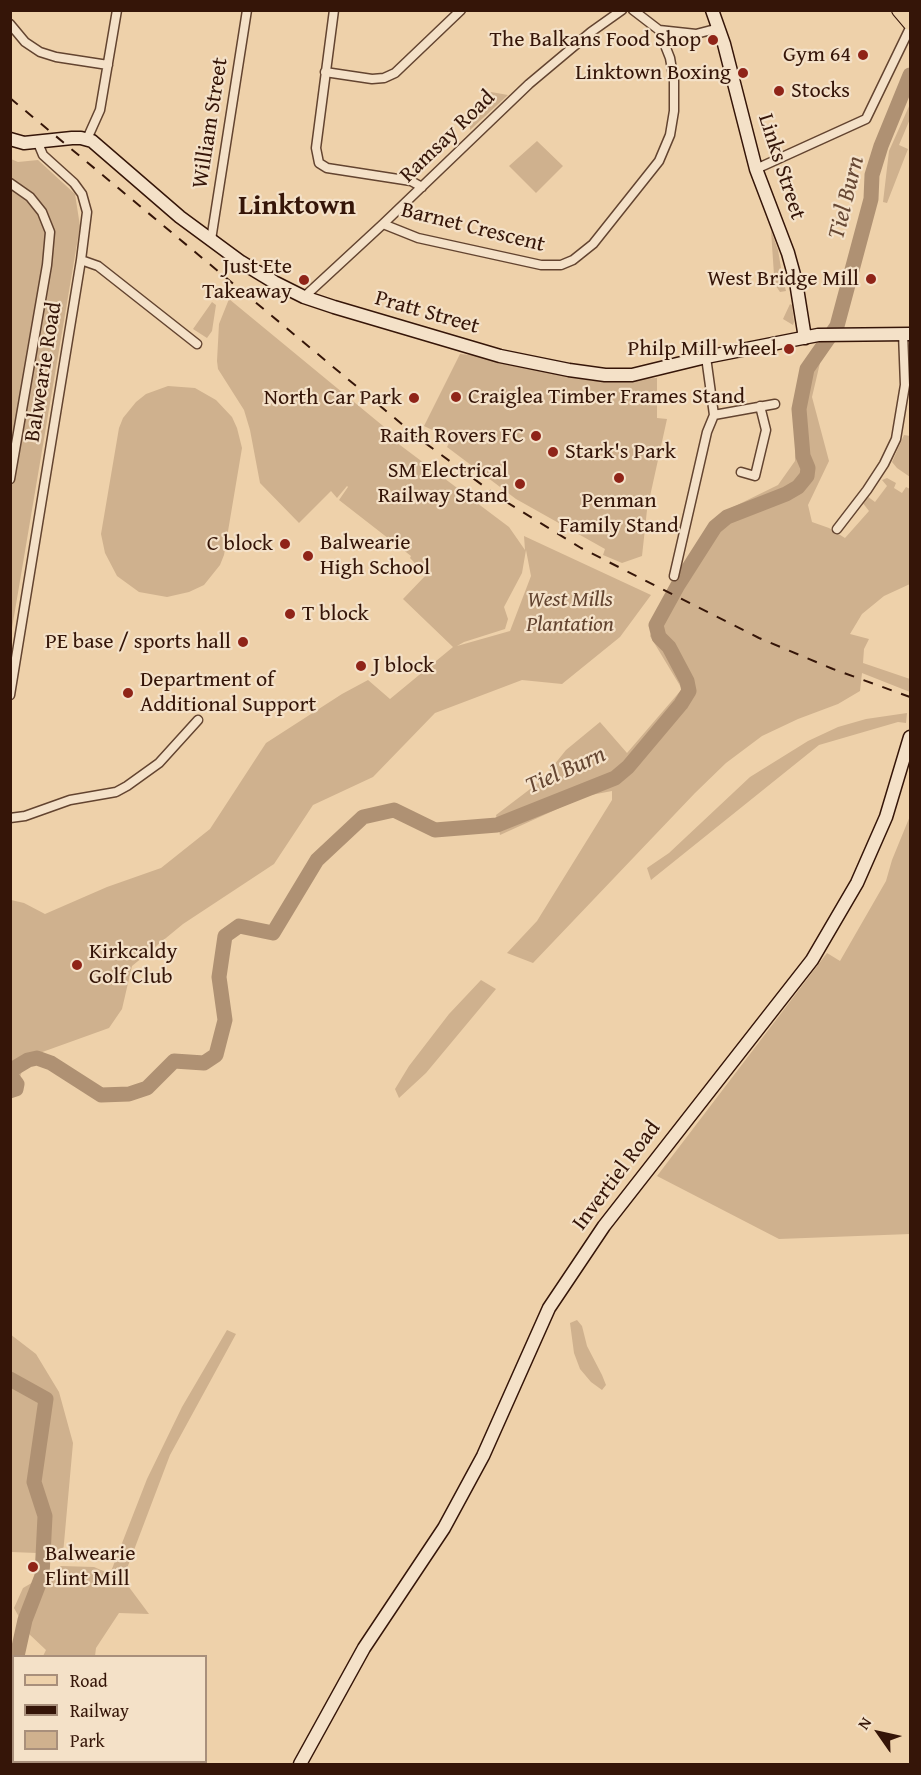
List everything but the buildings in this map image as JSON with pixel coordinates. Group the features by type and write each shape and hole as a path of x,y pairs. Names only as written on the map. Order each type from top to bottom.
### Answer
{"main road":[{"name":"Links Street","path":"711,10 719,28 756,169 788,253 796,282 805,338"},
{"path":"899,10 910,26"},
{"path":"10,139 24,143 38,143 72,138 87,139"},
{"name":"Pratt Street","path":"87,139 98,145 180,217 211,240 254,270 304,297 500,356 569,370 605,375 632,375 706,357 818,335 907,333"},
{"name":"Invertiel Road","path":"300,1764 364,1648 444,1528 483,1456 549,1308 604,1226 812,960 857,883 886,818 908,758 910,737"}],"street":[{"path":"87,139 100,110 117,10"},
{"name":"William Street","path":"211,240 247,10"},
{"path":"334,10 315,148 319,163 327,168 411,182 422,187"},
{"name":"Ramsay Road","path":"304,297 551,64 622,10"},
{"path":"633,10 659,30 696,34 719,28"},
{"path":"325,72 372,79 384,78 395,73 457,12"},
{"path":"10,24 25,42 40,52 56,57 108,65"},
{"path":"756,169 866,119 910,26"},
{"name":"Barnet Crescent","path":"383,224 418,238 541,265 561,265 573,260 593,244 659,161 670,135 674,111 674,81 670,58 659,30"},
{"name":"Balwearie Road","path":"10,695 87,212 82,194 74,183 43,155 38,143"},
{"path":"10,183 30,197 42,212 50,232 47,266 10,479"},
{"path":"81,260 98,266 197,344"},
{"path":"837,529 867,490 893,447 901,417 905,385 907,333"},
{"path":"674,576 707,432 714,415 706,357"},
{"path":"714,415 775,404"},
{"path":"741,472 755,476 766,430 760,406"},
{"path":"10,818 25,816 70,800 116,792 159,763 198,720"}],"green space":[{"path":"491,92 508,95 470,130 470,112"},
{"path":"910,104 910,119 899,145 908,149 887,203 883,202 889,151"},
{"path":"537,141 563,166 536,193 509,166"},
{"path":"11,159 18,162 38,160 75,194 80,226 11,634"},
{"path":"771,230 778,250 780,275 782,275 786,291 780,292 776,286"},
{"name":"West Mills Plantation","path":"229,299 394,435 392,439 509,527 525,550 524,536 651,595 620,637 562,684 522,680 435,713 373,777 313,805 274,864 183,924 132,966 122,1009 109,1028 34,1055 22,1071 15,1092 11,1096 11,900 24,903 45,914 107,887 161,868 210,829 266,743 368,680 390,699 453,647 403,599 426,575 410,558 411,556 339,500 347,486 337,498 331,491 299,523 260,483 244,410 218,369 219,324","holes":["526,550 531,576 510,631 457,646 505,629 508,619 504,607 522,573"]},
{"path":"212,302 216,305 212,331 207,338 193,329"},
{"path":"790,304 792,305 793,325 783,319"},
{"path":"811,353 820,363 812,397 829,461 808,505 812,522 829,528 845,538 869,511 862,502 867,496 875,502 887,486 882,480 887,478 896,483 894,488 902,493 906,487 910,489 910,584 884,596 862,614 850,634 869,639 864,649 863,663 910,679 910,692 862,673 860,691 838,704 762,736 726,763 695,793 533,963 507,953 537,921 612,800 612,791 586,796 500,835 496,815 542,780 566,750 600,722 627,753 682,689 650,636 707,530 725,511 778,485 795,461 795,396"},
{"name":"Stark's Park","path":"460,354 481,356 594,381 657,378 657,418 667,419 647,510 642,556 622,563 603,555 605,549 516,499 447,447 451,439 424,426"},
{"path":"168,386 195,388 216,400 232,417 242,448 224,555 220,565 204,585 189,592 167,597 139,592 117,576 105,553 101,534 119,428 123,418 146,394"},
{"path":"904,435 910,436 910,477 892,462"},
{"path":"907,713 906,723 898,722 819,745 651,880 647,868 669,853 750,777 808,741 838,727 866,719"},
{"path":"910,816 910,1234 779,1239 657,1176 827,953 840,961 886,881"},
{"path":"481,980 496,989 426,1073 399,1098 395,1089 409,1066 449,1014"},
{"path":"577,1320 582,1326 587,1346 606,1385 602,1390 591,1382 580,1369 574,1353 570,1323"},
{"path":"227,1330 236,1334 170,1455 123,1579 149,1614 119,1613 96,1648 95,1655 44,1655 46,1650 28,1633 14,1608 23,1588 61,1566 94,1567 110,1574 147,1479 182,1407"},
{"path":"10,1334 36,1354 59,1392 73,1443 63,1554 11,1552"},
{"path":"12,1708 12,1763 27,1764 11,1764"}],"waterway":[{"name":"Tiel Burn","path":"10,1091 16,1089 17,1084 11,1076 13,1069 28,1060 37,1058 51,1063 101,1095 129,1094 147,1088 174,1061 204,1063 216,1055 225,1020 219,977 225,936 239,926 273,933 317,860 363,817 394,810 435,830 497,825 615,778 628,767 681,704 689,691 687,681 669,647 659,637 656,625 678,585 715,527 727,517 786,494 798,487 807,476 808,468 803,456 799,409 807,369 837,326 871,199 872,175 881,146 910,75"},
{"name":"Tiel Burn","path":"10,1379 46,1399 34,1482 45,1516 42,1576 25,1620 17,1655"}],"railway":[{"path":"10,98 421,440 500,498 581,548 759,638 833,669 910,697"}],"place":[{"name":"The Balkans Food Shop","path":"713,40"},
{"name":"Gym 64","path":"863,55"},
{"name":"Linktown Boxing","path":"743,73"},
{"name":"Stocks","path":"779,91"},
{"name":"West Bridge Mill","path":"871,279"},
{"name":"Just Ete Takeaway","path":"304,280"},
{"name":"Philp Mill wheel","path":"789,349"},
{"name":"Craiglea Timber Frames Stand","path":"456,397"},
{"name":"North Car Park","path":"414,398"},
{"name":"Raith Rovers FC","path":"536,436"},
{"name":"Stark's Park","path":"553,452"},
{"name":"Penman Family Stand","path":"619,478"},
{"name":"SM Electrical Railway Stand","path":"520,484"},
{"name":"C block","path":"285,544"},
{"name":"Balwearie High School","path":"308,556"},
{"name":"T block","path":"290,614"},
{"name":"PE base / sports hall","path":"243,642"},
{"name":"J block","path":"361,666"},
{"name":"Department of Additional Support","path":"128,693"},
{"name":"Kirkcaldy Golf Club","path":"77,965"},
{"name":"Balwearie Flint Mill","path":"33,1567"}],"district":[{"name":"Linktown","path":"297,207"}]}
